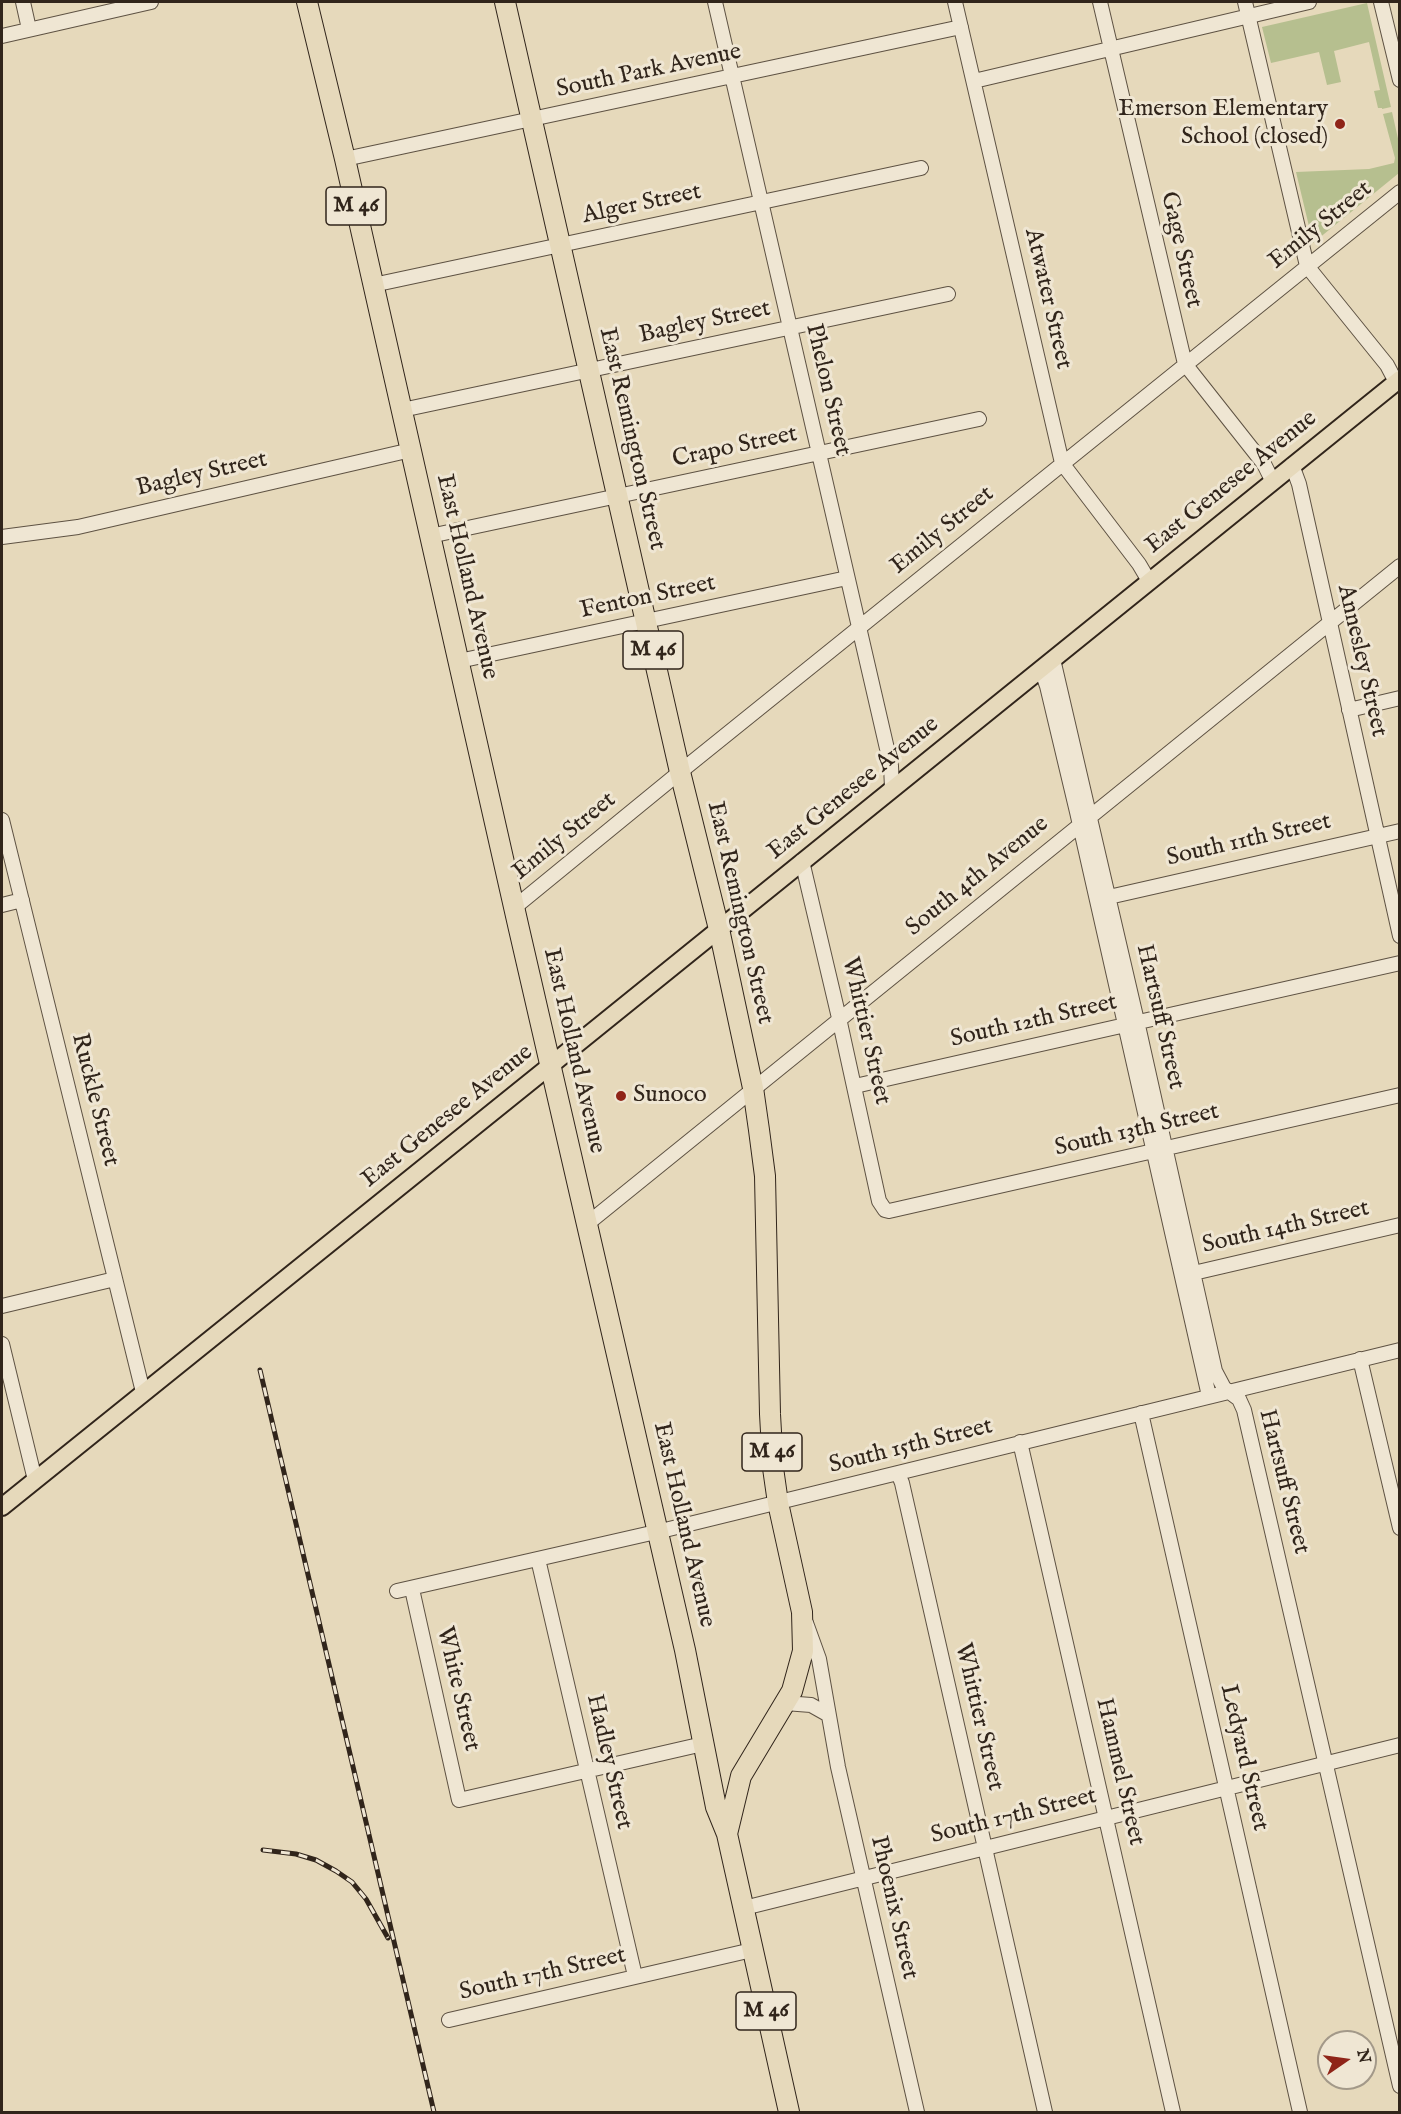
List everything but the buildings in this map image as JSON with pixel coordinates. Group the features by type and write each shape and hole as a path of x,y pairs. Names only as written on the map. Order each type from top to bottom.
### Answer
{"highway":[{"name":"East Holland Avenue","path":"307,2 345,159 586,1224 685,1650 716,1807 727,1834 789,2112"},
{"name":"East Remington Street","path":"505,2 680,772 718,929 753,1088 765,1176 773,1468 778,1503 802,1612 804,1638 801,1665 792,1691 741,1776 727,1834"}],"main road":[{"name":"East Genesee Avenue","path":"2,1507 1398,380"}],"street":[{"path":"23,2 29,29"},
{"path":"2,36 151,2"},
{"name":"Phelon Street","path":"715,2 891,765 892,788"},
{"name":"Atwater Street","path":"955,2 1062,464 1139,564 1149,581"},
{"name":"Gage Street","path":"1100,2 1185,364 1264,464 1273,482"},
{"path":"1245,2 1307,266 1398,380"},
{"path":"974,81 1310,2"},
{"path":"1381,2 1400,80"},
{"name":"South Park Avenue","path":"345,159 961,27"},
{"name":"Alger Street","path":"373,285 921,168"},
{"name":"Emily Street","path":"515,907 1400,192"},
{"name":"Bagley Street","path":"402,410 948,294"},
{"name":"Crapo Street","path":"430,536 979,419"},
{"name":"Bagley Street","path":"2,537 78,527 411,450"},
{"name":"Annesley Street","path":"1292,465 1299,484 1400,936"},
{"name":"South 4th Avenue","path":"586,1224 1400,566"},
{"name":"Fenton Street","path":"459,662 847,578"},
{"name":"Hartsuff Street","path":"1047,664 1188,1274 1209,1396"},
{"path":"1349,710 1400,698"},
{"name":"Ruckle Street","path":"2,820 143,1392"},
{"name":"South 11th Street","path":"1102,897 1400,831"},
{"name":"Whittier Street","path":"802,861 855,1086 879,1201 885,1210"},
{"path":"2,905 22,900"},
{"name":"South 12th Street","path":"855,1086 1400,963"},
{"name":"South 13th Street","path":"885,1210 889,1211 1400,1095"},
{"name":"South 14th Street","path":"1188,1274 1400,1226"},
{"name":"Hartsuff Street","path":"1188,1274 1219,1381 1239,1399 1244,1410 1400,2086"},
{"path":"2,1306 115,1279"},
{"path":"2,1344 35,1480"},
{"name":"South 15th Street","path":"397,1591 658,1532 1400,1350"},
{"path":"1360,1359 1400,1528"},
{"name":"Ledyard Street","path":"1141,1413 1300,2112"},
{"name":"Hammel Street","path":"1020,1442 1173,2112"},
{"name":"Whittier Street","path":"898,1473 1045,2112"},
{"name":"Hadley Street","path":"538,1559 635,1976"},
{"name":"White Street","path":"412,1589 459,1800 587,1770"},
{"name":"Phoenix Street","path":"802,1612 819,1659 827,1714 917,2112"},
{"path":"785,1703 811,1705 827,1714"},
{"path":"587,1770 703,1744"},
{"name":"South 17th Street","path":"744,1908 1400,1745"},
{"name":"South 17th Street","path":"449,2019 752,1950"}],"green space":[{"path":"1367,3 1391,107 1378,108 1374,91 1380,90 1369,42 1334,51 1341,82 1327,85 1319,52 1271,63 1262,27"},
{"path":"1392,112 1399,143 1399,173 1313,243 1296,172 1369,169 1394,163 1395,158 1383,114"}],"railway":[{"path":"260,1370 434,2112"},
{"path":"263,1850 296,1854 316,1860 352,1882 366,1899 388,1938"}],"place":[{"name":"Emerson Elementary School (closed)","path":"1340,124"},
{"name":"Sunoco","path":"621,1096"}]}
